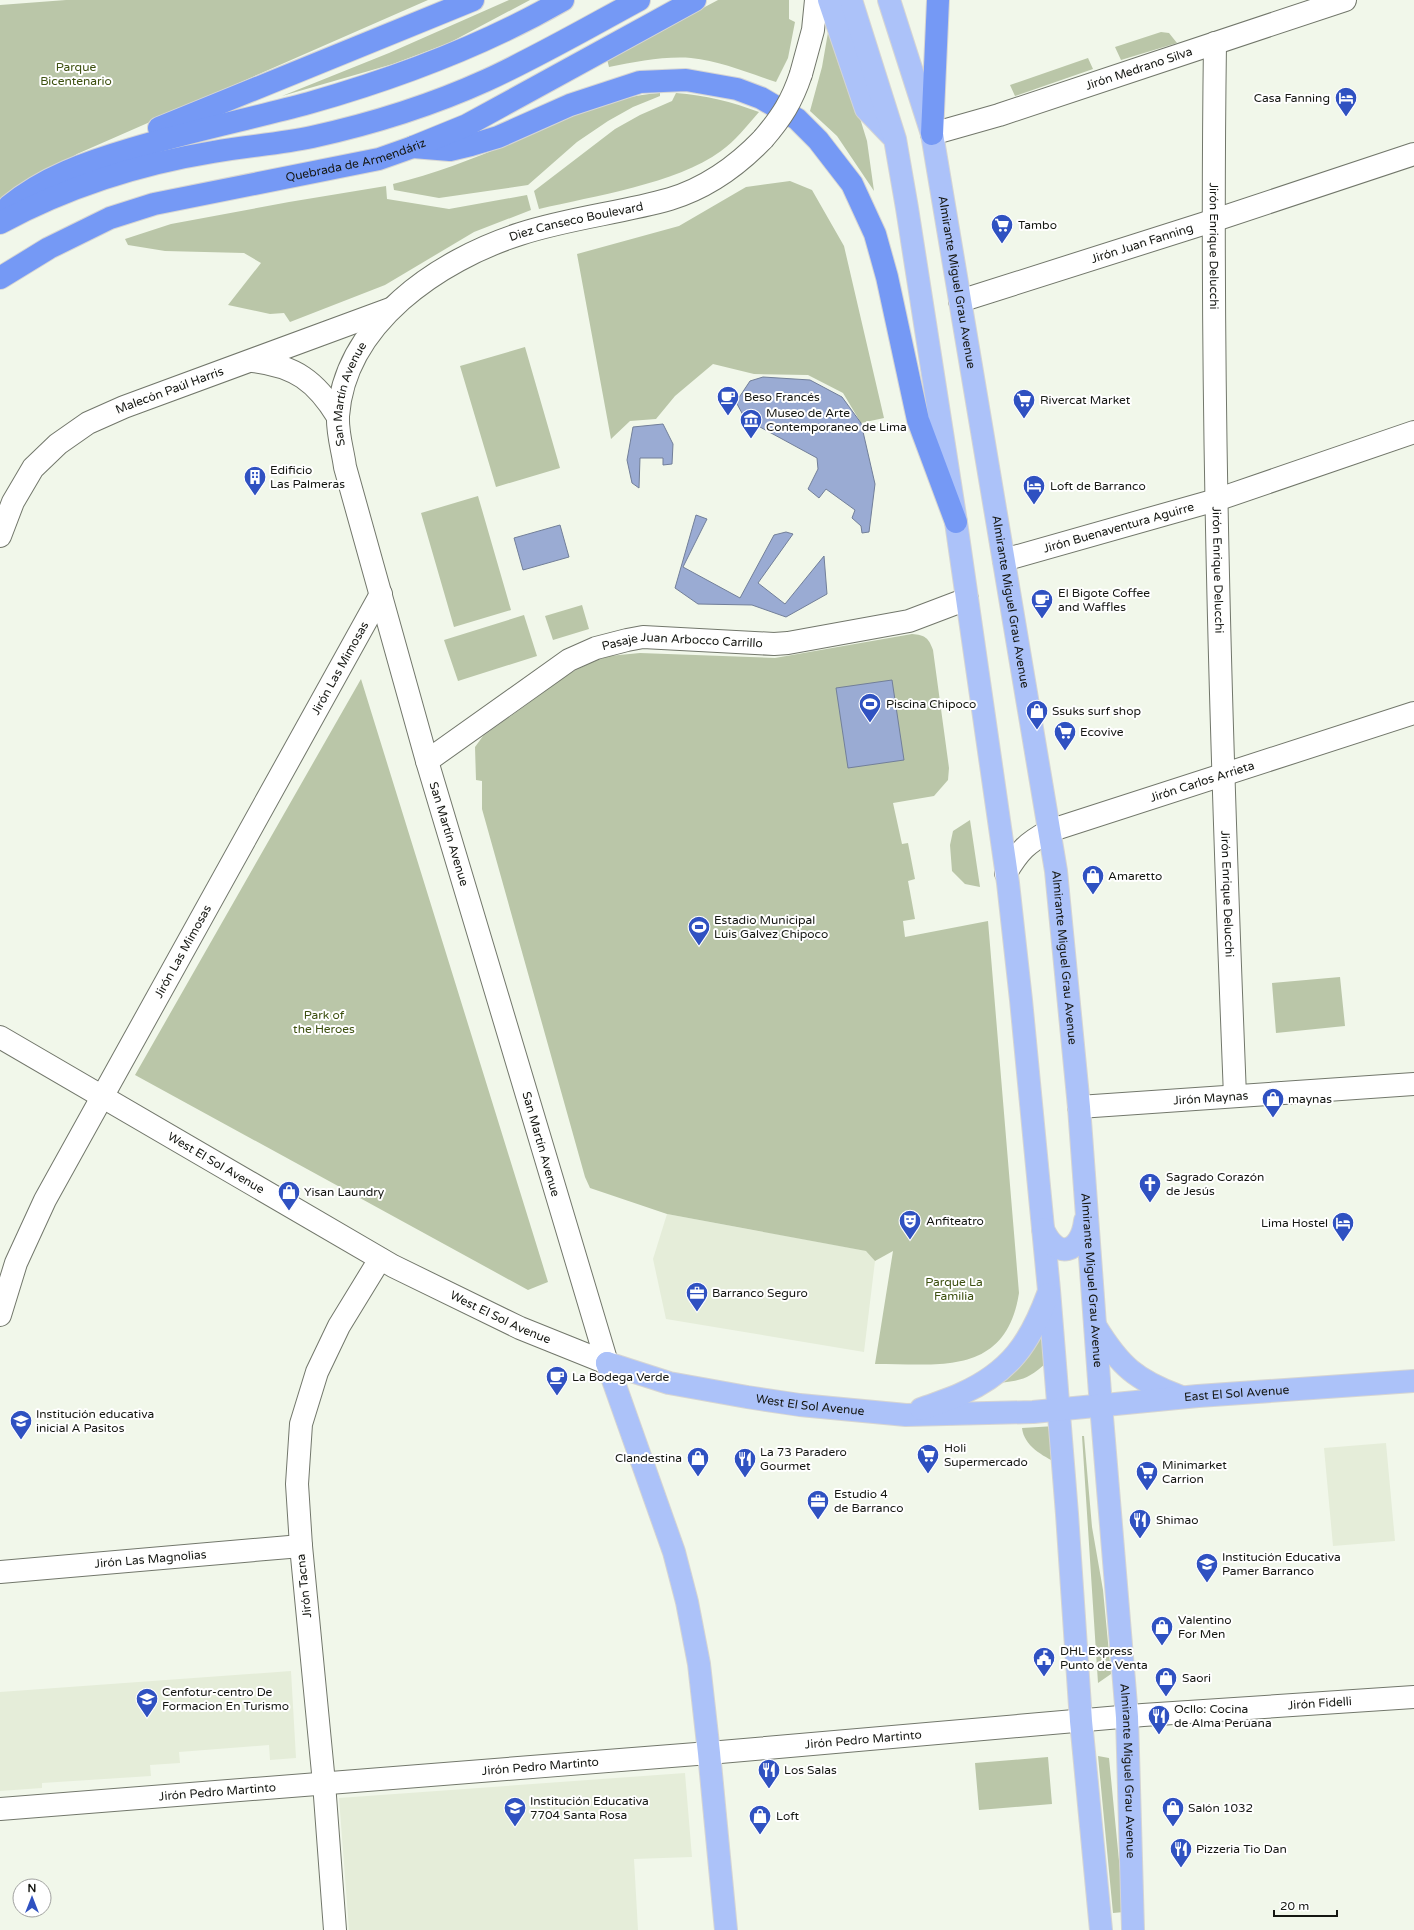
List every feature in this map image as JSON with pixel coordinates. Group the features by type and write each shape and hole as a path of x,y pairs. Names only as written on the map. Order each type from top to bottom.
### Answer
{"highway":[{"path":"94,160 150,131 473,0"},
{"path":"0,213 25,192 66,171 94,160 181,134 308,103 416,69 470,47 563,0"},
{"path":"0,223 34,204 83,184 136,169 212,152 311,137 403,112 487,80 639,0"},
{"name":"Quebrada de Armendáriz","path":"0,278 50,248 110,218 154,204 379,159 413,147 467,125 695,0"},
{"path":"932,134 938,0"},
{"path":"413,147 450,150 471,145 498,137 570,105 640,82 686,80 736,89 761,98 797,120 818,140 852,184 876,234 887,277 918,420 956,522"}],"main road":[{"name":"Almirante Miguel Grau Avenue","path":"889,0 932,134 1056,870 1079,1107 1101,1405 1127,1717 1133,1930"},
{"path":"829,6 866,109 895,139 908,208 956,522 1006,873 1021,1000 1050,1290 1081,1721 1101,1930"},
{"path":"1043,1229 1048,1240 1057,1248 1064,1249 1074,1247 1082,1238 1087,1210"},
{"path":"906,1415 961,1394 993,1375 1006,1365 1022,1348 1030,1336 1050,1290"},
{"path":"1095,1326 1110,1350 1129,1371 1153,1386 1182,1398"},
{"path":"607,1363 674,1552 686,1595 699,1664 726,1930"},
{"name":"West El Sol Avenue","path":"607,1363 669,1382 747,1397 808,1406 906,1415 996,1414 1059,1409"},
{"name":"East El Sol Avenue","path":"1059,1409 1182,1398 1414,1381"}],"street":[{"name":"Jirón Medrano Silva","path":"932,134 999,115 1344,0"},
{"name":"Diez Canseco Boulevard","path":"390,309 420,285 457,260 494,243 542,228 672,198 720,175 746,156 780,120 793,98 801,74 829,6"},
{"name":"Jirón Enrique Delucchi","path":"1214,43 1212,221 1216,500 1222,776 1235,1096"},
{"name":"Jirón Juan Fanning","path":"960,301 1212,221 1414,154"},
{"name":"Malecón Paúl Harris","path":"0,536 13,502 33,468 58,444 88,423 124,407 253,361 390,309"},
{"name":"San Martín Avenue","path":"390,309 371,332 356,356 346,383 338,417 345,467 427,761 607,1363"},
{"path":"253,361 274,364 287,369 312,383 326,398 338,417"},
{"name":"Jirón Buenaventura Aguirre","path":"1004,560 1216,500 1414,432"},
{"name":"Jirón Las Mimosas","path":"0,1315 16,1263 45,1200 381,594"},
{"name":"Pasaje Juan Arbocco Carrillo","path":"427,761 556,668 582,653 596,648 643,637 774,644 788,643 909,621 967,599"},
{"name":"Jirón Carlos Arrieta","path":"1006,873 1018,853 1034,839 1050,831 1414,713"},
{"name":"West El Sol Avenue","path":"0,1037 380,1259 520,1328 607,1363"},
{"name":"Jirón Maynas","path":"1079,1107 1414,1084"},
{"name":"Jirón Tacna","path":"335,1930 324,1783 300,1546 297,1484 301,1424 317,1372 339,1326 380,1259"},
{"name":"Jirón Las Magnolias","path":"0,1572 300,1546"},
{"name":"Jirón Fidelli","path":"1081,1721 1414,1697"},
{"name":"Jirón Pedro Martinto","path":"0,1809 709,1753 1081,1721"}],"shaded area":[{"path":"667,1214 867,1251 875,1261 864,1352 666,1319 653,1259"},
{"path":"1386,1443 1395,1541 1333,1546 1324,1448"},
{"name":"Cenfotur-centro De Formacion En Turismo","path":"291,1671 296,1758 270,1760 269,1745 179,1752 180,1763 150,1765 151,1776 42,1783 42,1788 0,1791 0,1692"},
{"name":"Institución Educativa 7704 Santa Rosa","path":"685,1773 692,1857 634,1859 638,1930 349,1930 339,1798"}],"green space":[{"name":"Parque Bicentenario","path":"66,0 428,0 77,154 0,202 0,5"},
{"path":"509,0 530,0 449,43 393,64 282,96 389,53"},
{"path":"718,0 789,0 789,19 795,22 788,58 776,82 724,65 691,58 640,61 609,67 607,59"},
{"path":"830,21 867,141 874,191 837,136 810,111 822,67"},
{"path":"1161,32 1169,33 1177,43 1121,60 1115,47"},
{"path":"1088,58 1093,69 1015,96 1010,85"},
{"path":"660,93 660,96 633,107 608,121 577,142 528,185 439,198 394,190 393,184 427,175 460,163 591,109 625,98"},
{"path":"676,93 697,95 739,105 759,112 741,133 721,151 681,172 633,188 539,209 534,191 615,129 640,115 672,101"},
{"path":"790,181 812,190 844,246 884,418 861,423 843,393 808,375 754,374 713,364 675,396 656,419 630,421 611,439 577,254 679,226 746,187"},
{"path":"386,186 387,199 449,209 527,195 531,210 474,232 385,285 290,322 284,313 270,314 228,305 261,263 244,253 165,251 128,245 125,239 171,224"},
{"path":"525,347 560,468 496,487 460,366"},
{"path":"478,496 511,610 454,627 421,513"},
{"path":"582,605 589,629 553,640 545,616"},
{"path":"524,615 537,656 458,681 444,640"},
{"name":"Estadio Municipal Luis Galvez Chipoco","path":"912,634 920,635 926,638 933,650 949,768 948,780 934,796 893,803 902,844 908,843 915,879 908,881 915,919 903,921 905,937 988,921 1019,1293 1012,1320 1000,1339 985,1352 966,1360 923,1365 875,1364 893,1251 875,1261 866,1251 667,1214 590,1188 585,1177 482,809 482,781 476,780 475,747 483,736 570,673 592,662 609,656 640,653 775,658"},
{"name":"Park of the Heroes","path":"361,679 548,1282 528,1290 135,1075"},
{"path":"970,820 980,887 965,884 952,871 950,845 953,831"},
{"path":"1340,977 1345,1026 1276,1033 1272,983"},
{"path":"1046,1321 1046,1363 1032,1374 1020,1380 989,1384"},
{"path":"1055,1426 1057,1463 1040,1454 1030,1445 1026,1440 1022,1428"},
{"path":"1082,1436 1084,1436 1092,1527 1103,1590 1111,1674 1098,1683"},
{"path":"1098,1756 1109,1758 1124,1912 1113,1913"},
{"path":"1048,1757 1052,1804 979,1810 975,1763"}],"water":[{"path":"763,377 810,380 842,397 861,423 875,484 869,532 862,533 861,526 852,518 855,510 826,489 819,498 808,489 818,469 817,458 760,427 751,430 736,402 750,381"},
{"path":"663,424 673,444 672,464 663,465 663,458 640,458 639,488 632,483 627,460 633,427"},
{"path":"696,515 707,519 683,567 740,598 774,535 786,532 793,534 758,583 785,604 824,556 827,594 786,617 752,605 698,604 675,588"},
{"path":"560,525 569,557 523,570 514,538"},
{"name":"Piscina Chipoco","path":"892,680 904,760 848,768 836,688"}],"place":[{"name":"Casa Fanning","path":"1346,118"},
{"name":"Tambo","path":"1002,244"},
{"name":"Beso Francés","path":"728,416"},
{"name":"Rivercat Market","path":"1024,420"},
{"name":"Museo de Arte Contemporaneo de Lima","path":"751,440"},
{"name":"Edificio Las Palmeras","path":"255,496"},
{"name":"Loft de Barranco","path":"1034,506"},
{"name":"El Bigote Coffee and Waffles","path":"1042,620"},
{"name":"Piscina Chipoco","path":"870,724"},
{"name":"Ssuks surf shop","path":"1037,730"},
{"name":"Ecovive","path":"1065,752"},
{"name":"Amaretto","path":"1093,896"},
{"name":"Estadio Municipal Luis Galvez Chipoco","path":"699,946"},
{"name":"maynas","path":"1273,1118"},
{"name":"Sagrado Corazón de Jesús","path":"1150,1204"},
{"name":"Yisan Laundry","path":"289,1212"},
{"name":"Anfiteatro","path":"910,1240"},
{"name":"Lima Hostel","path":"1343,1242"},
{"name":"Barranco Seguro","path":"697,1312"},
{"name":"La Bodega Verde","path":"557,1396"},
{"name":"Institución educativa inicial A Pasitos","path":"21,1440"},
{"name":"Holi Supermercado","path":"928,1474"},
{"name":"Clandestina","path":"698,1478"},
{"name":"La 73 Paradero Gourmet","path":"745,1478"},
{"name":"Minimarket Carrion","path":"1147,1492"},
{"name":"Estudio 4 de Barranco","path":"818,1520"},
{"name":"Shimao","path":"1140,1540"},
{"name":"Institución Educativa Pamer Barranco","path":"1207,1584"},
{"name":"Valentino For Men","path":"1162,1646"},
{"name":"DHL Express Punto de Venta","path":"1044,1678"},
{"name":"Saori","path":"1166,1698"},
{"name":"Cenfotur-centro De Formacion En Turismo","path":"147,1718"},
{"name":"Ocllo: Cocina de Alma Peruana","path":"1159,1736"},
{"name":"Los Salas","path":"769,1790"},
{"name":"Institución Educativa 7704 Santa Rosa","path":"515,1828"},
{"name":"Salón 1032","path":"1173,1828"},
{"name":"Loft","path":"760,1836"},
{"name":"Pizzeria Tio Dan","path":"1181,1868"}],"park label":[{"name":"Parque La Familia","path":"954,1289"}]}
